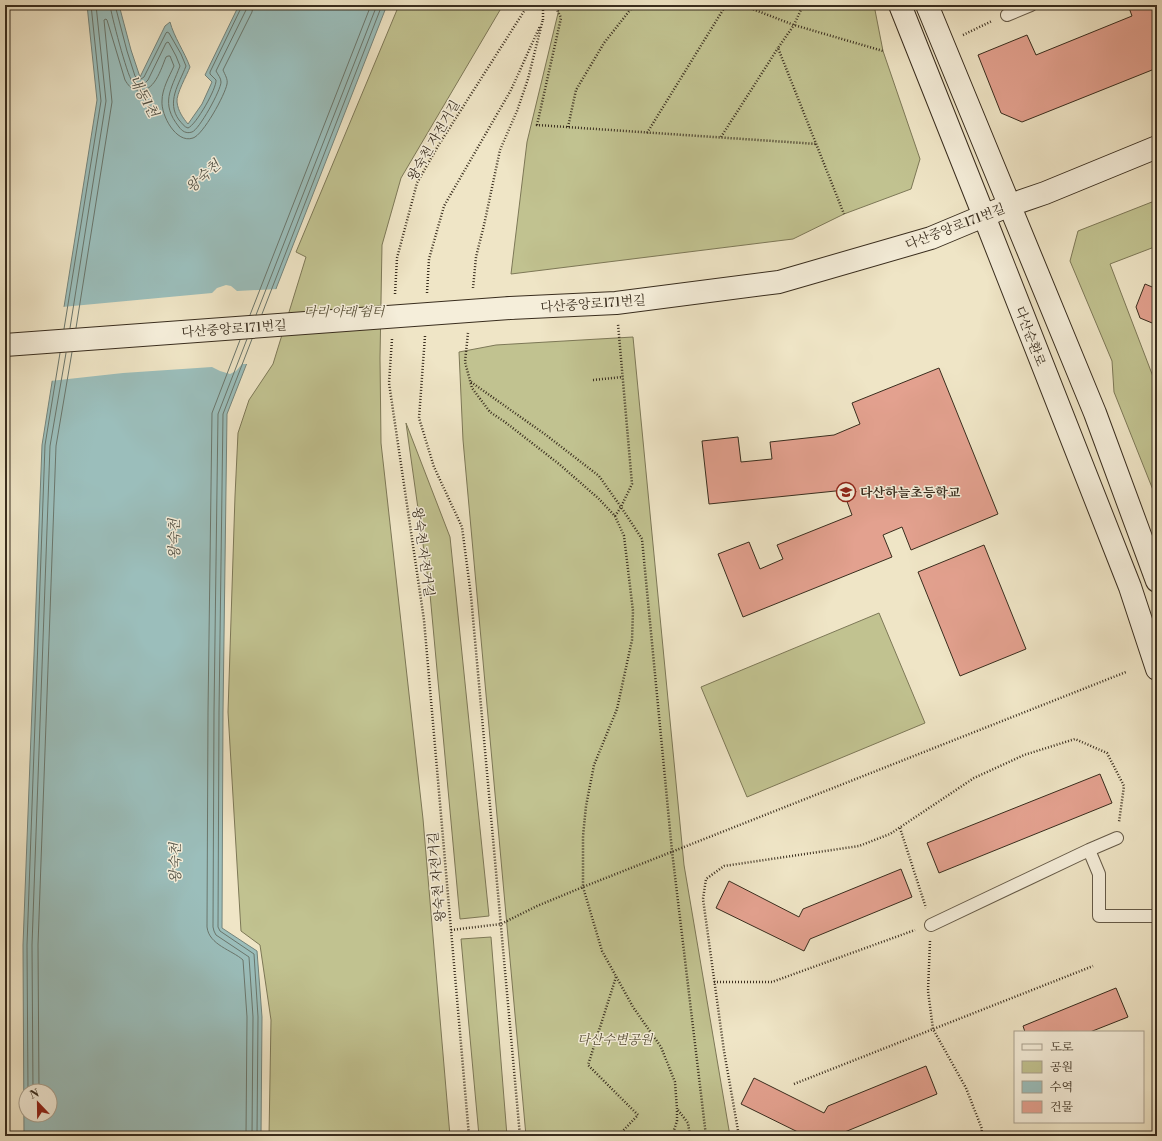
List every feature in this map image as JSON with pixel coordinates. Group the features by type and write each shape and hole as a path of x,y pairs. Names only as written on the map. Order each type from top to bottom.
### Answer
{"street":[{"name":"다산순환로","path":"900,5 1130,587 1157,669"},
{"path":"927,5 1095,413 1157,581"},
{"name":"다산중앙로171번길","path":"5,344 510,308 616,303 779,282 931,238 1157,146"}],"lane":[{"path":"1007,15 1031,5"},
{"path":"931,924 1117,838"},
{"path":"1089,850 1099,874 1099,916 1157,916"}],"path":[{"name":"왕숙천 자전거길","path":"395,295 398,258 417,183 438,146 528,5"},
{"path":"472,295 476,257 500,150 526,85 543,19 543,5"},
{"path":"555,5 561,18 537,125 817,144"},
{"path":"568,127 576,90 604,43 634,5"},
{"path":"647,132 726,5"},
{"path":"742,5 794,24 883,51"},
{"path":"721,137 794,24 803,5"},
{"path":"958,38 1007,15"},
{"path":"427,299 429,259 444,206 510,90 543,19"},
{"path":"778,48 844,214"},
{"path":"615,516 632,484 616,303"},
{"path":"425,331 420,418 434,467 462,527 471,596 520,1136"},
{"name":"왕숙천 자전거길","path":"393,332 389,383 424,620 469,1136"},
{"path":"468,332 465,362 470,381 472,388 490,412 559,464 598,498 615,516 624,536 634,611 632,640 617,709 594,765 586,806 583,836 583,887 602,951 633,1007 661,1047 675,1082 677,1121 672,1136"},
{"path":"594,380 623,377"},
{"path":"470,381 546,435 598,476 642,539 672,851 706,1136"},
{"path":"451,930 501,924 536,906 672,851 1126,672"},
{"path":"738,1136 724,1051 703,899 706,879 724,866 859,846 890,834 974,778 1024,755 1075,739 1107,753 1124,786 1117,838"},
{"path":"900,828 931,924 928,991 933,1029 966,1088 982,1129 981,1136"},
{"path":"714,982 772,982 931,924"},
{"path":"794,1084 1093,966"},
{"path":"616,977 588,1066 638,1115 618,1136"},
{"path":"677,1109 688,1123 690,1136"}],"green space":[{"name":"다리 아래 쉼터","path":"399,5 503,5 401,178 382,245 380,358 381,443 423,819 450,1136 269,1136 271,1020 260,945 241,931 228,712 238,433 249,400 273,364 306,257 296,252"},
{"path":"560,5 874,5 883,51 920,159 911,189 844,214 793,239 511,274 527,142"},
{"path":"1157,200 1157,246 1110,264 1157,387 1157,500 1114,392 1112,361 1070,261 1078,231"},
{"name":"다산수변공원","path":"633,337 684,865 730,1136 526,1136 463,440 459,352 496,345"},
{"path":"406,423 450,537 489,916 460,919 430,594"},
{"path":"879,613 925,723 747,797 701,687"},
{"path":"491,937 507,1136 479,1136 461,939"}],"water":[{"path":"87,5 119,5 140,77 165,26 170,22 190,67 177,99 180,111 188,124 202,104 212,82 205,75 239,5 387,5 227,414 222,928 257,951 262,1017 261,1136 24,1136 24,1123 58,1123 58,1083 24,1083 23,945 42,445 97,100"}],"pier":[{"path":"226,285 231,286 237,291 278,289 249,364 242,364 236,371 230,374 212,367 123,373 50,381 62,307 212,293 217,288"}],"building":[{"path":"1128,5 1157,5 1157,68 1022,122 1001,113 978,55 1027,35 1036,55 1132,16"},
{"path":"1145,284 1157,289 1157,325 1140,318 1136,307"},
{"path":"939,368 998,514 911,550 902,527 883,535 892,557 743,617 718,554 749,542 760,569 783,559 777,545 852,515 845,496 856,492 855,489 709,504 702,441 738,437 741,462 772,459 770,442 834,435 860,424 852,403"},
{"path":"984,545 1026,649 960,676 918,572"},
{"path":"1100,774 1112,803 939,873 927,843"},
{"path":"901,869 912,897 810,939 804,951 716,908 729,881 799,917 803,909"},
{"path":"1116,988 1128,1017 1093,1031 1025,1031 1023,1026"},
{"path":"926,1066 937,1094 835,1136 806,1136 741,1104 754,1078 824,1113 828,1106"}],"place":[{"name":"다산하늘초등학교","path":"846,492"}],"water label":[{"name":"내동1천","path":"144,96"},
{"name":"왕숙천","path":"203,176"},
{"name":"왕숙천","path":"174,539"},
{"name":"왕숙천","path":"175,863"}]}
